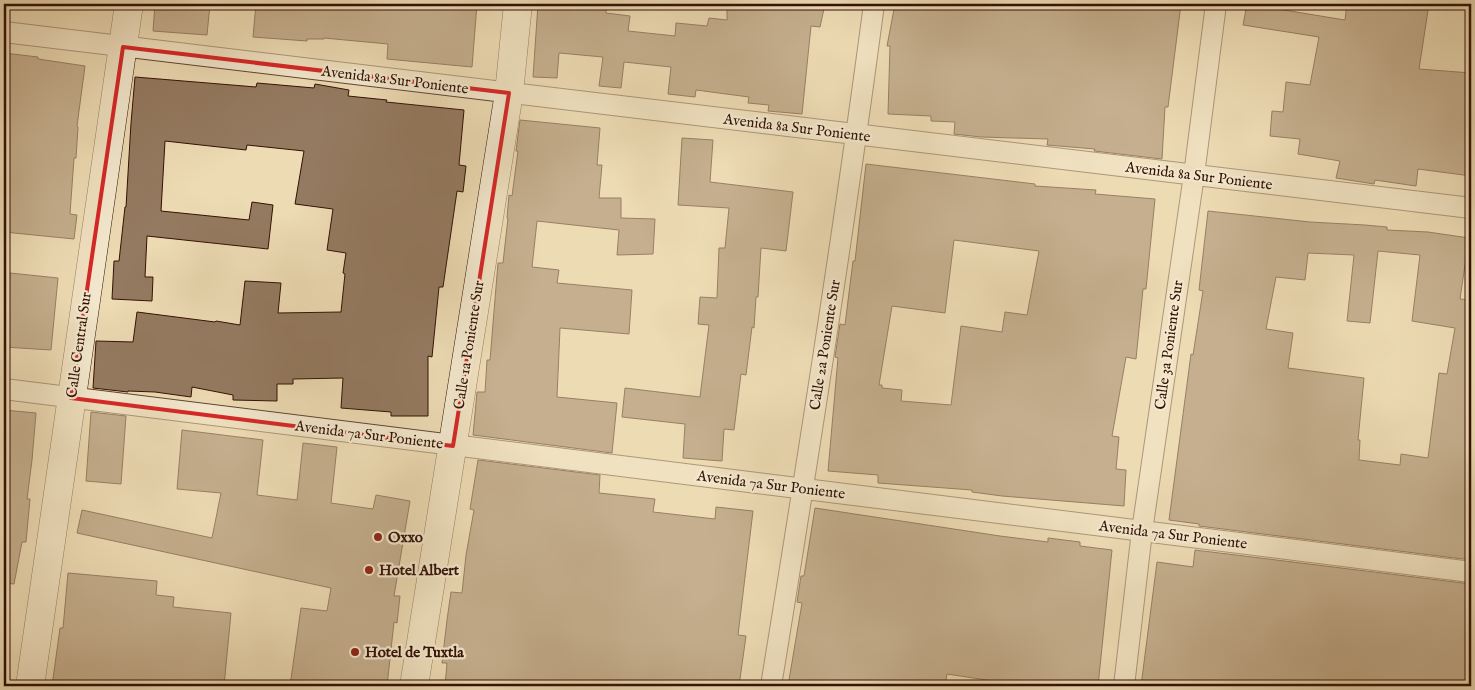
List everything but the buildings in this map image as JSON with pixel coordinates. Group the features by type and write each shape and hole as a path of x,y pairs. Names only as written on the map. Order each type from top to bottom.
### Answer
{"main road":[{"name":"Calle Central Sur","path":"30,686 129,4"},
{"name":"Calle 1a Poniente Sur","path":"414,686 509,93 518,4"}],"street":[{"name":"Calle 2a Poniente Sur","path":"771,686 857,135 874,4"},
{"name":"Calle 3a Poniente Sur","path":"1124,686 1142,531 1194,175 1216,4"},
{"name":"Avenida 8a Sur Poniente","path":"4,32 1471,208"},
{"name":"Avenida 7a Sur Poniente","path":"4,389 1471,572"}],"highlighted area":[{"path":"123,47 509,93 453,446 71,398"}],"place":[{"name":"Oxxo","path":"378,537"},
{"name":"Hotel Albert","path":"369,570"},
{"name":"Hotel de Tuxtla","path":"355,652"}]}
